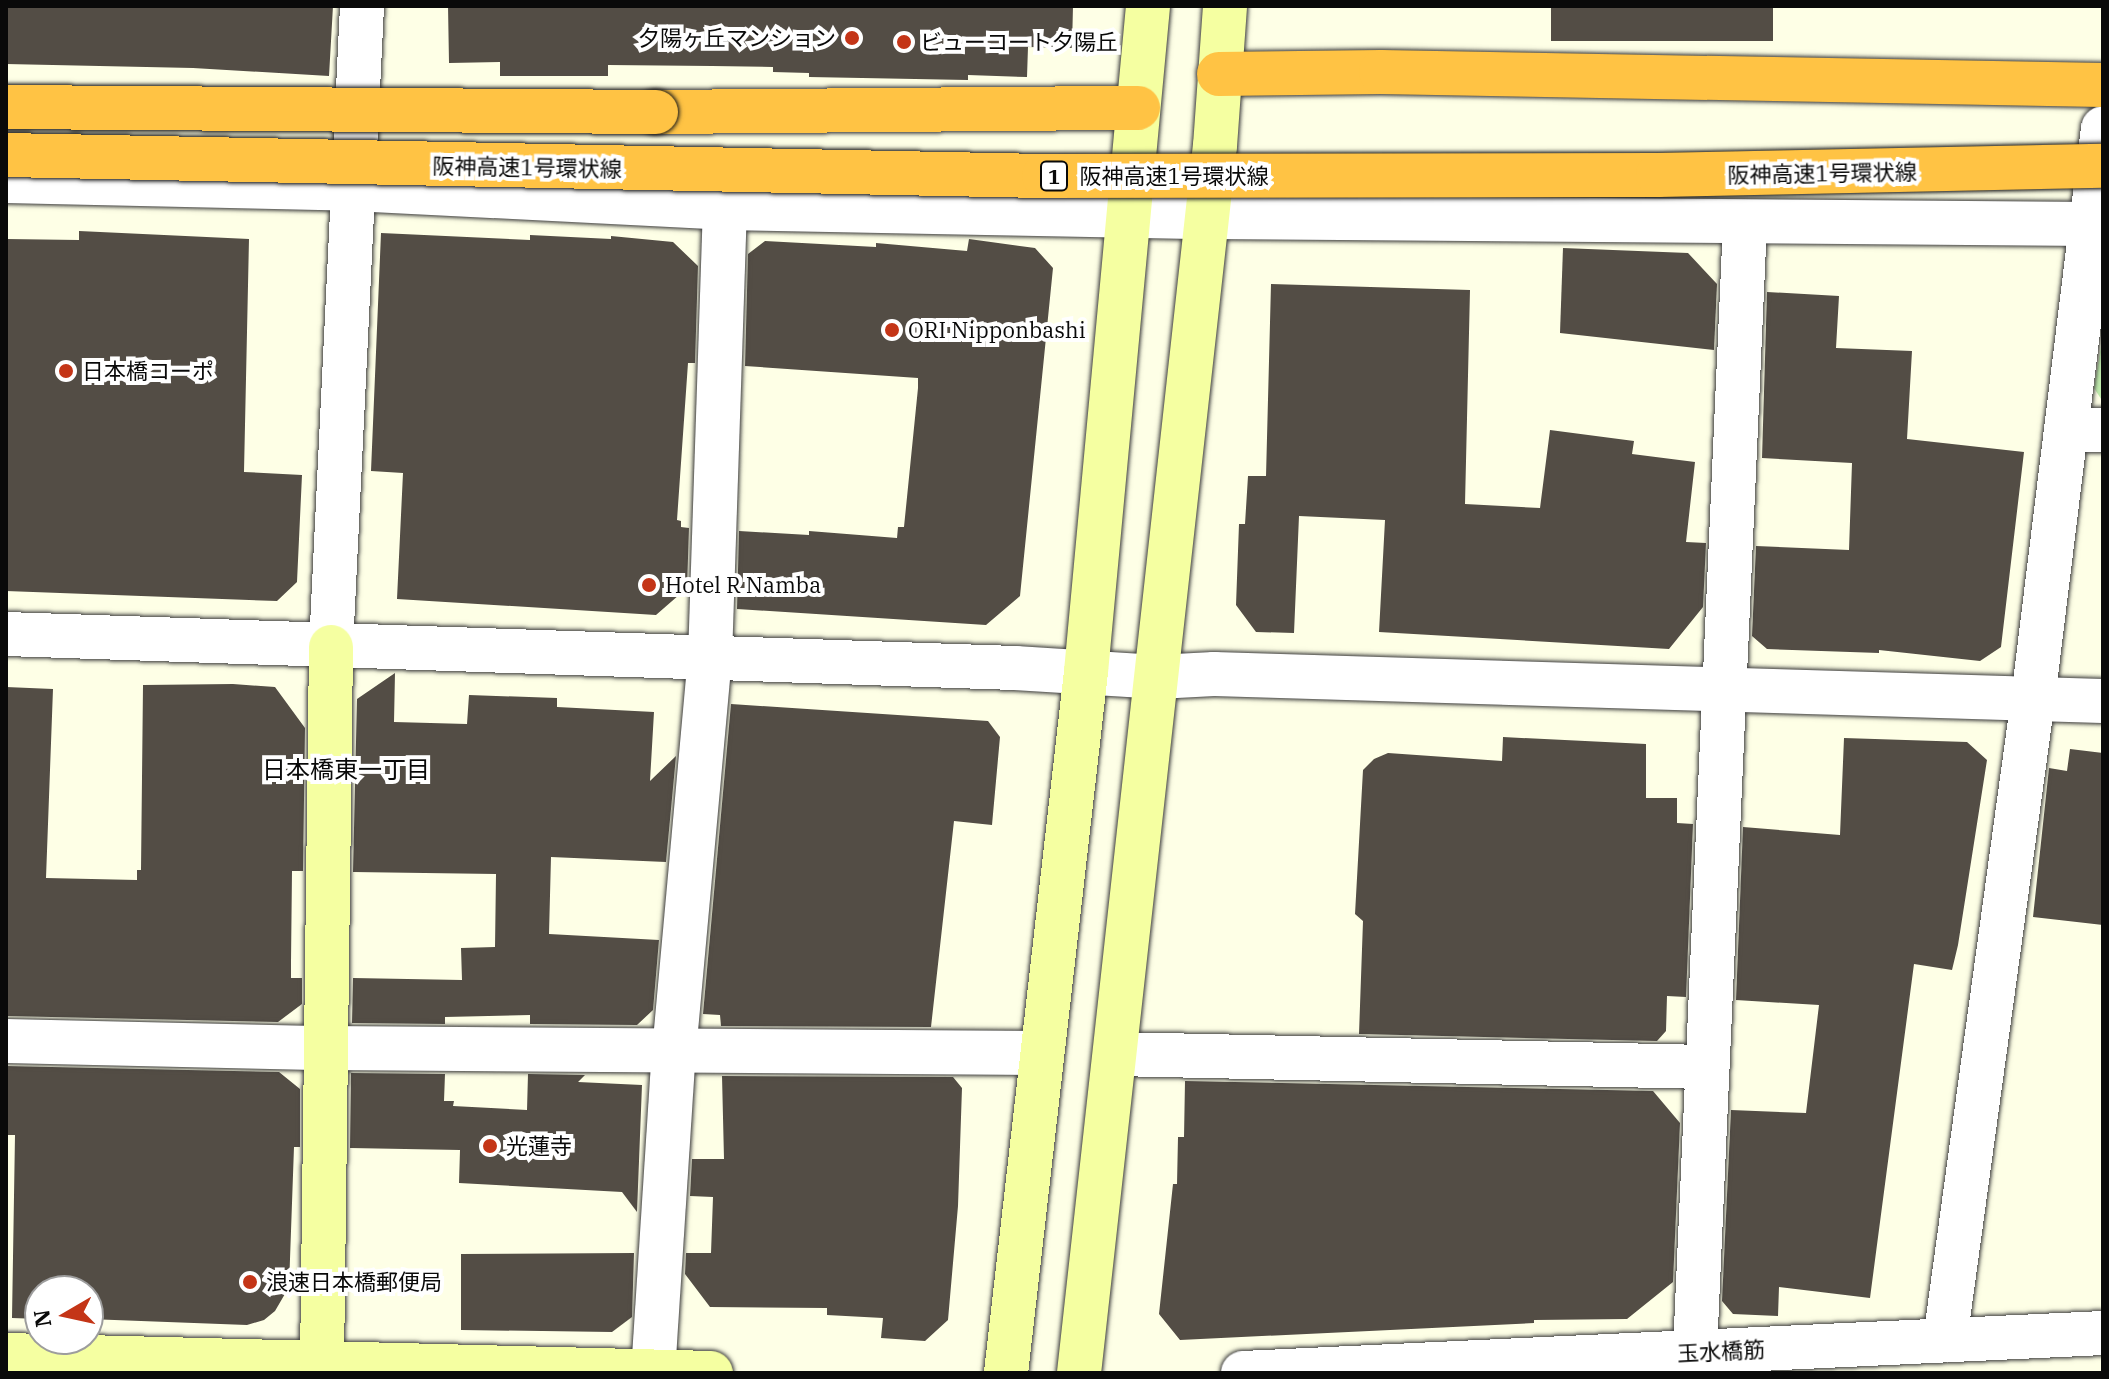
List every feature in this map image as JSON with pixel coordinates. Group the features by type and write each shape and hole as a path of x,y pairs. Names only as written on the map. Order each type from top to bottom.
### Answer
{"highway":[{"path":"1219,74 1381,72 2103,85"},
{"path":"6,107 656,112 1138,108"},
{"name":"阪神高速1号環状線","path":"6,155 1044,176 1658,175 2103,166"}],"street":[{"path":"322,1364 331,647 362,6"},
{"path":"1006,1373 1086,672 1148,6"},
{"path":"1079,1373 1207,217 1225,6"},
{"path":"1945,1340 2033,699 2084,430 2091,224 2103,128"},
{"path":"6,181 353,189 725,208 1207,217 2091,224"},
{"path":"653,1372 674,1052 710,658 725,208"},
{"path":"1694,1362 1745,222"},
{"path":"6,634 1157,677 1214,674 2103,701"},
{"path":"6,1041 326,1048 1042,1053"},
{"path":"1115,1054 1707,1067"},
{"name":"玉水橋筋","path":"1243,1373 1694,1362 1945,1340 2103,1333"},
{"path":"6,1355 711,1373"}],"green space":[{"path":"2103,340 2103,402 2094,388"}],"building":[{"path":"6,6 333,6 329,76 193,68 6,64"},
{"path":"448,6 1073,6 1072,48 1028,47 1027,77 968,75 968,80 809,77 809,73 773,72 773,67 608,65 608,76 500,76 500,62 449,63"},
{"path":"1551,6 1773,6 1773,41 1551,41"},
{"path":"79,231 249,239 244,472 302,475 297,582 277,601 6,591 6,239 79,240"},
{"path":"381,233 530,240 530,235 611,239 611,236 673,242 698,266 695,363 688,363 677,520 681,521 681,527 689,528 687,588 656,615 397,599 403,473 371,471"},
{"path":"969,239 1035,248 1053,268 1020,596 986,625 737,609 739,531 809,535 809,531 897,538 898,527 904,527 918,388 918,378 745,366 748,254 765,241 876,247 876,243 967,251"},
{"path":"1563,248 1688,253 1717,284 1714,350 1560,333"},
{"path":"1271,284 1470,290 1465,504 1540,508 1550,430 1634,441 1632,454 1695,462 1686,542 1706,543 1703,607 1669,649 1379,632 1385,520 1299,516 1294,633 1256,632 1236,605 1239,524 1245,524 1248,476 1266,476"},
{"path":"1767,292 1839,296 1836,348 1912,351 1907,439 2024,452 2001,647 1980,661 1879,650 1879,653 1767,649 1752,636 1756,546 1849,550 1852,463 1762,458"},
{"path":"395,673 394,722 467,724 469,695 557,698 557,707 654,712 650,781 676,756 666,862 551,857 549,934 659,940 653,1010 637,1025 530,1024 530,1015 445,1017 445,1024 352,1023 353,978 462,980 461,948 495,947 496,874 353,872 357,699"},
{"path":"143,685 275,687 305,728 303,871 292,871 291,962 291,978 302,978 302,1004 278,1022 6,1016 6,687 53,689 46,878 137,880 137,870 141,870"},
{"path":"731,704 988,721 1000,737 992,825 954,821 931,1027 721,1026 720,1015 703,1014"},
{"path":"1503,737 1646,744 1646,798 1677,798 1677,823 1693,824 1686,997 1667,996 1666,1031 1657,1041 1359,1034 1363,921 1355,914 1363,770 1374,759 1388,753 1502,761"},
{"path":"1844,738 1967,742 1987,760 1958,945 1952,970 1914,964 1870,1298 1779,1287 1778,1316 1733,1314 1722,1301 1731,1110 1806,1113 1819,1005 1736,1000 1743,827 1840,835"},
{"path":"2070,749 2103,753 2103,925 2033,917 2049,768 2067,771"},
{"path":"6,1066 279,1072 300,1089 300,1147 294,1147 289,1287 275,1311 264,1320 247,1325 104,1320 104,1275 24,1275 24,1318 12,1318 15,1135 6,1135"},
{"path":"351,1073 445,1074 444,1101 454,1101 453,1106 527,1110 528,1074 585,1075 578,1082 642,1085 637,1212 622,1192 459,1183 460,1150 350,1148"},
{"path":"722,1076 953,1077 962,1088 958,1206 948,1320 925,1341 881,1338 883,1318 827,1315 827,1308 710,1307 685,1274 686,1253 711,1253 713,1197 690,1196 692,1159 724,1159"},
{"path":"1185,1081 1653,1091 1680,1123 1673,1282 1627,1319 1534,1320 1534,1323 1180,1340 1159,1314 1173,1184 1177,1184 1178,1137 1184,1137"},
{"path":"634,1253 632,1317 612,1332 461,1330 461,1254"}],"place":[{"name":"夕陽ヶ丘マンション","path":"852,38"},
{"name":"ビューコート夕陽丘","path":"904,42"},
{"name":"ORI Nipponbashi","path":"892,330"},
{"name":"日本橋コーポ","path":"66,371"},
{"name":"Hotel R Namba","path":"649,585"},
{"name":"光蓮寺","path":"490,1146"},
{"name":"浪速日本橋郵便局","path":"250,1282"}],"district":[{"name":"日本橋東一丁目","path":"346,770"}]}
